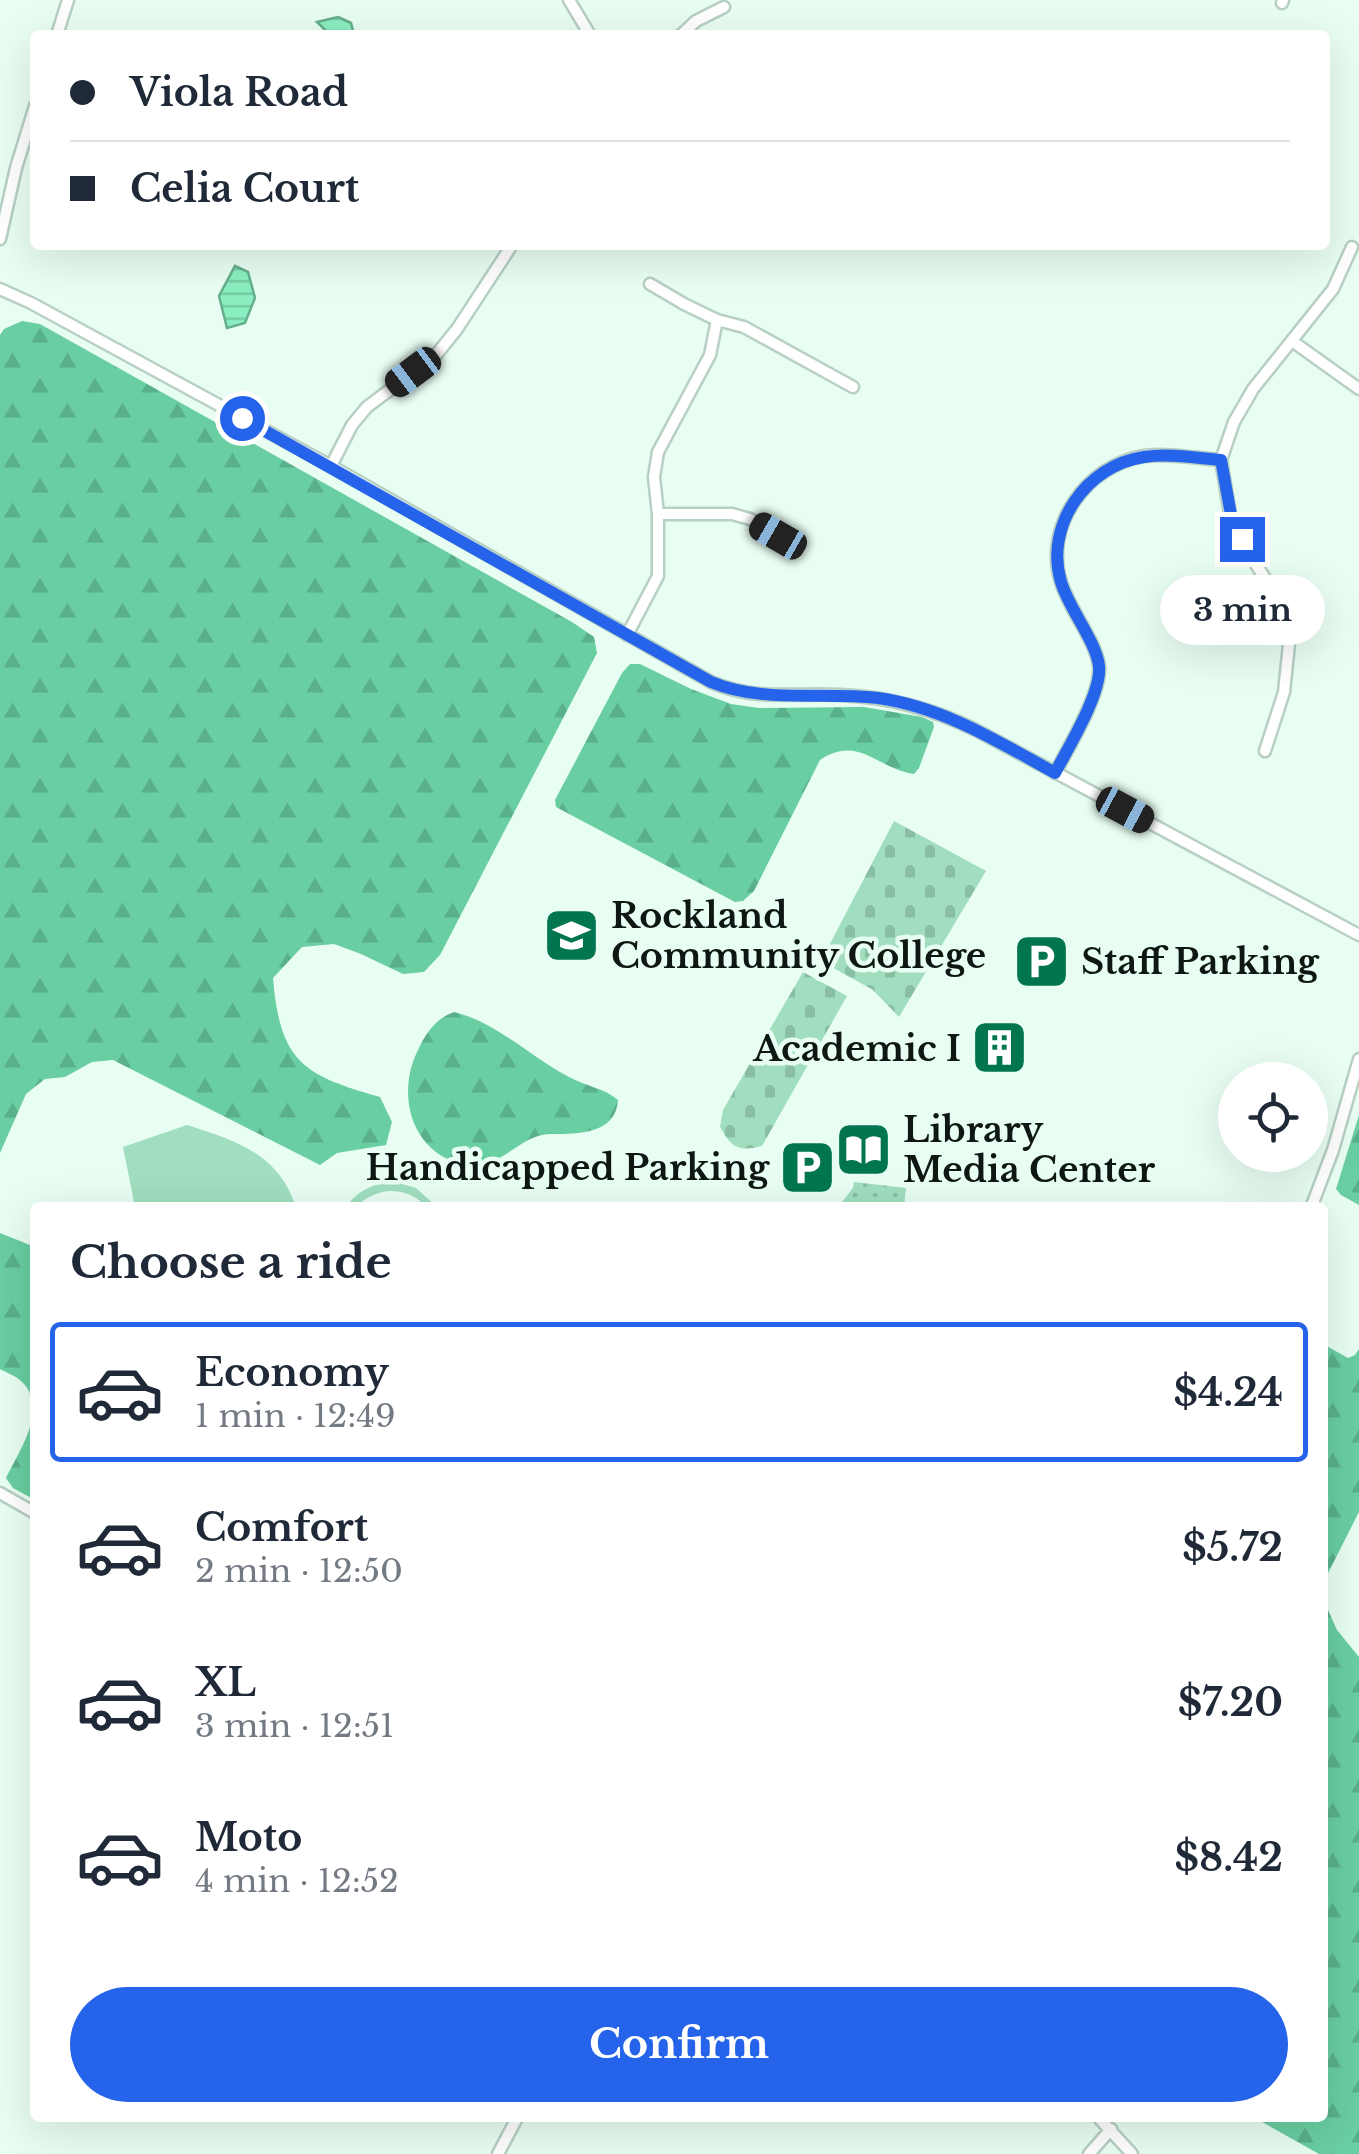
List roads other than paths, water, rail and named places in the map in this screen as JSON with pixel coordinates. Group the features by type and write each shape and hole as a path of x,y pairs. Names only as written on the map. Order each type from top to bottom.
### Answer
{"street":[{"path":"59,30 68,0"},
{"path":"569,0 587,30"},
{"path":"686,30 724,7"},
{"path":"0,240 30,122"},
{"path":"0,162 16,168"},
{"path":"1265,751 1284,692 1289,644 1284,616 1232,520 1221,460 1234,422 1253,389 1334,289 1352,248"},
{"path":"331,466 352,425 367,407 436,354 457,329 509,250"},
{"path":"650,284 717,320 744,327 853,388"},
{"path":"0,289 331,466 711,682 744,694 840,694 922,707 958,722 1359,935"},
{"path":"627,635 658,576 654,477 658,452 710,355 717,320"},
{"path":"1292,342 1359,390"},
{"path":"1055,773 1096,687 1099,667 1059,577 1060,537 1066,516 1084,487 1103,471 1125,461 1161,456 1221,460"},
{"path":"658,514 732,514 750,519 778,536"},
{"path":"1313,1202 1334,1150 1359,1059"},
{"path":"0,1493 30,1510"},
{"path":"498,2154 515,2122"},
{"path":"1104,2122 1132,2154"},
{"path":"1088,2154 1112,2129"}],"place":[{"name":"Rockland Community College","path":"572,935"},
{"name":"Staff Parking","path":"1042,961"},
{"name":"Academic I","path":"1000,1048"},
{"name":"Library Media Center","path":"864,1149"},
{"name":"Handicapped Parking","path":"808,1167"}]}
